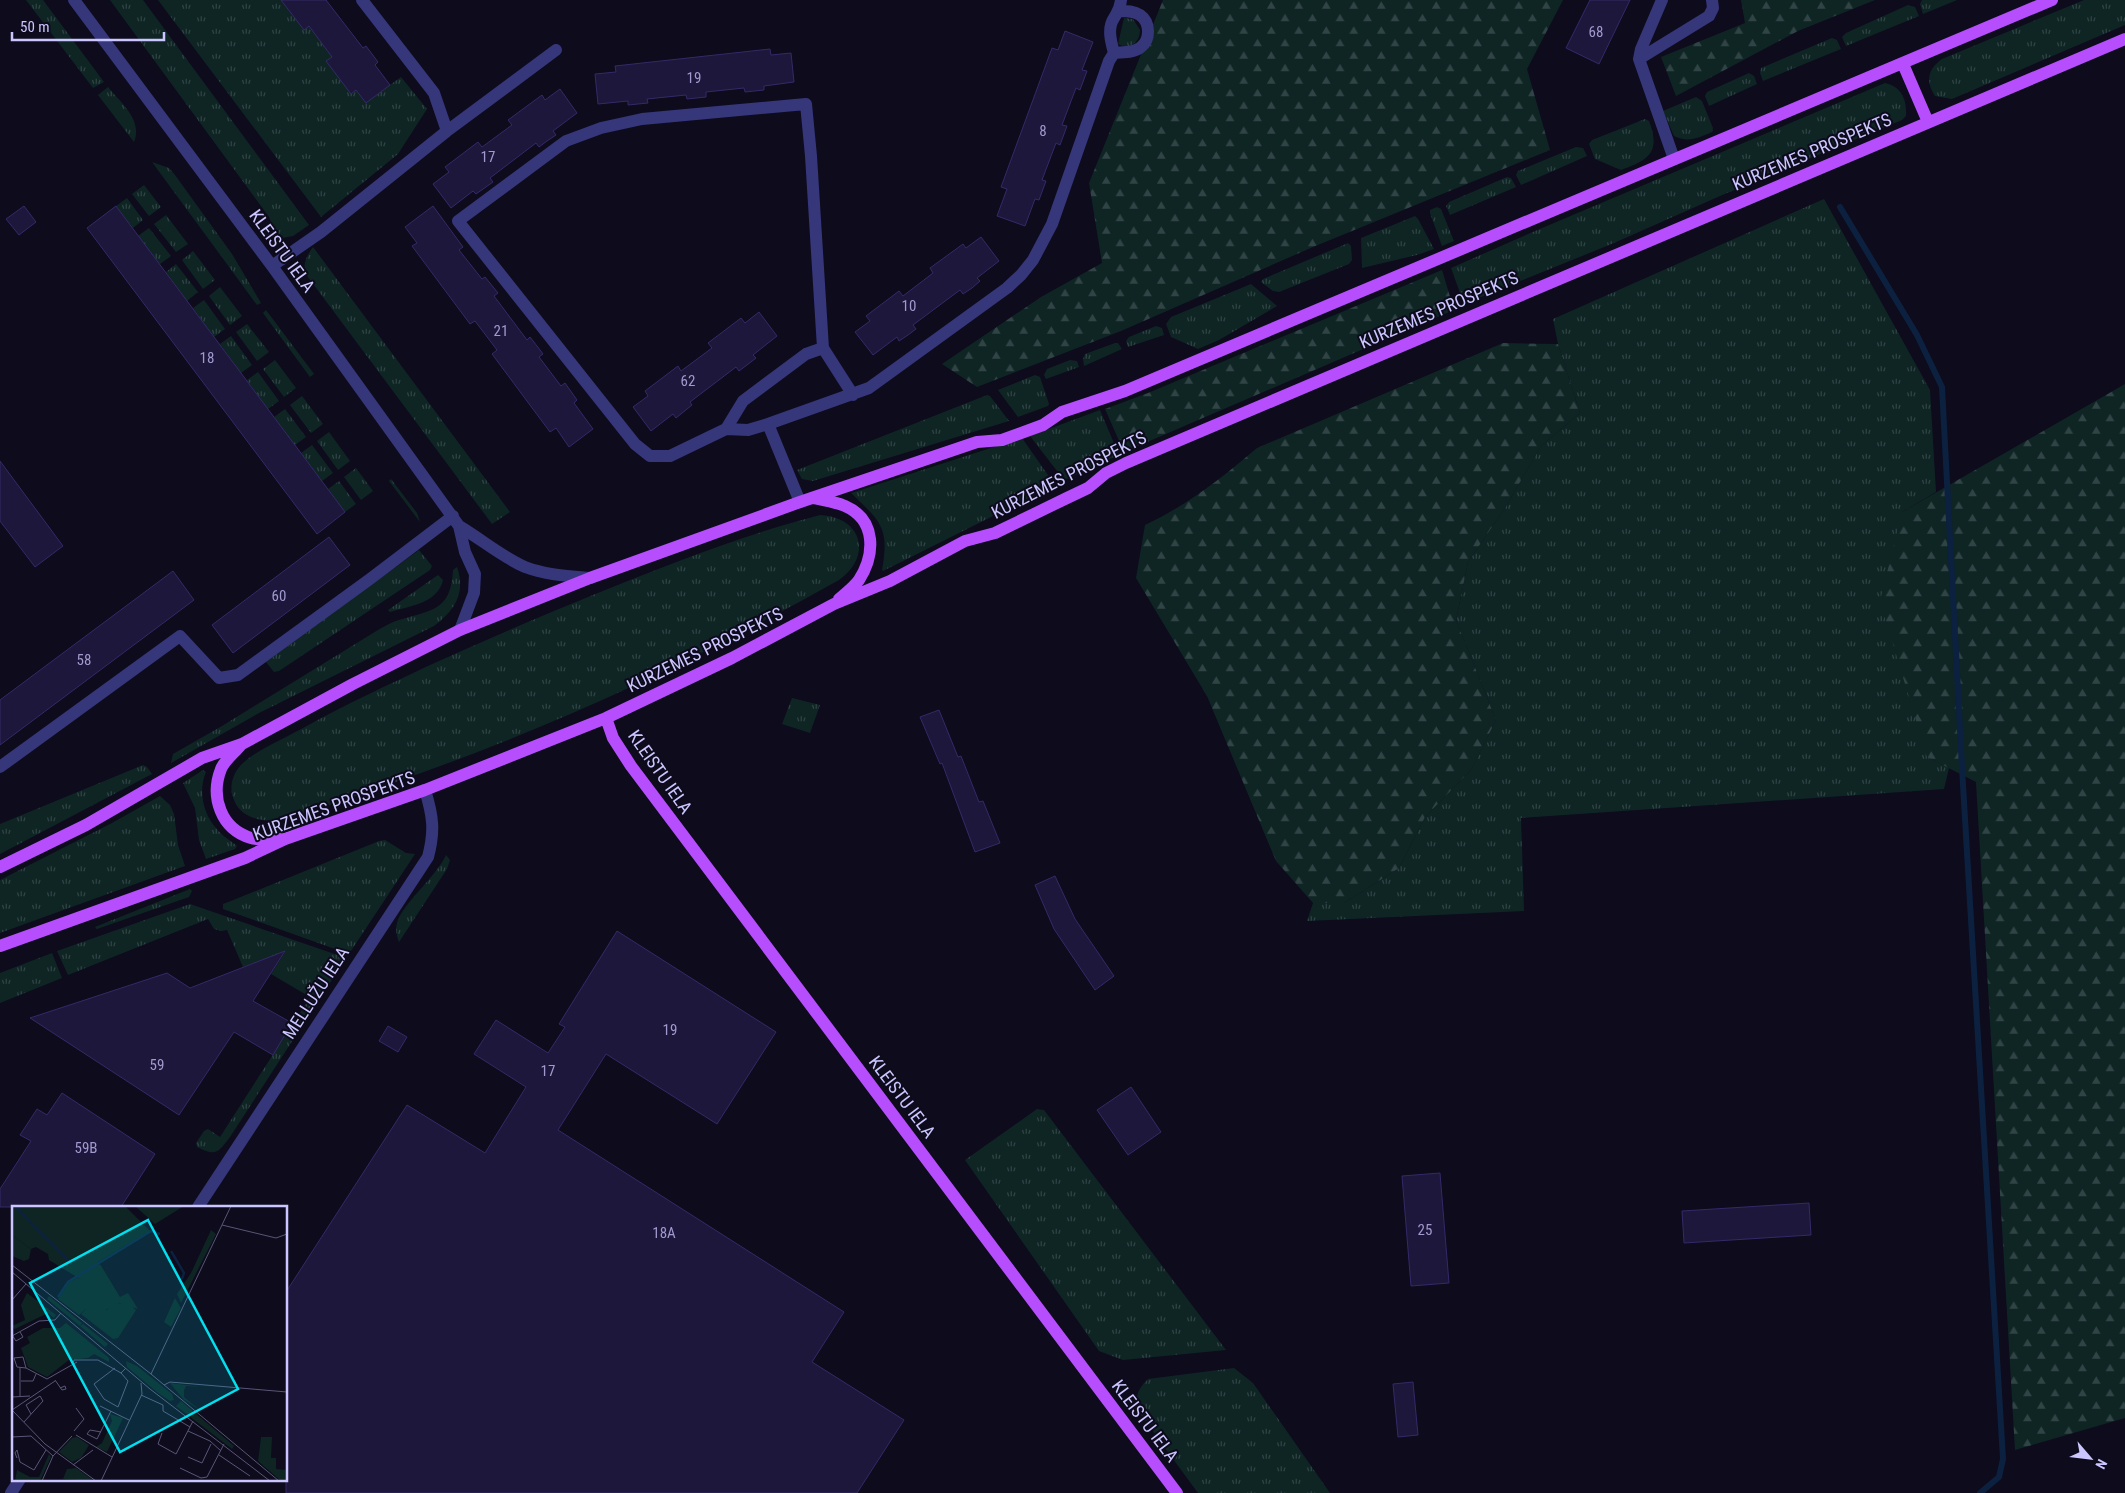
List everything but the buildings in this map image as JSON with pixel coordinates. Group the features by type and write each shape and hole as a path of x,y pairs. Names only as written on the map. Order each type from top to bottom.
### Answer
{"main road":[{"path":"0,867 86,825 202,758 242,744 353,684 460,630 590,578 800,502 977,442 1002,440 1043,425 1062,412 1125,391 2052,0"},
{"name":"KURZEMES PROSPEKTS","path":"0,946 245,858 285,839 425,790 606,718 732,658 834,604 890,581 965,541 1003,529 1088,488 1106,472 1126,463 2125,39"},
{"path":"1902,64 1928,122"},
{"path":"814,498 846,507 865,524 870,537 870,557 858,582 834,604"},
{"name":"KLEISTU IELA","path":"606,718 614,738 631,766 1177,1493"},
{"path":"242,744 221,768 216,788 218,807 229,825 252,839 285,839"}],"street":[{"name":"KLEISTU IELA","path":"74,0 272,266 456,521 502,554 526,567 547,573 590,578"},
{"path":"362,0 434,93 447,131"},
{"path":"1662,0 1641,49 1639,59 1674,159"},
{"path":"1639,59 1709,16 1713,8 1712,0"},
{"path":"853,395 823,348 806,104 642,120 601,128 566,141 458,222 635,444 650,456 670,456 726,429 748,430 853,395 869,388 999,294 1021,275 1033,260 1052,224 1109,61 1114,53 1110,32 1112,21 1120,5 1142,17 1147,25 1148,35 1144,45 1135,51 1114,53"},
{"path":"272,266 320,232 447,131 556,50"},
{"path":"726,429 743,401 806,354 823,348"},
{"path":"768,424 800,502"},
{"name":"KLEISTU IELA","path":"456,521 464,552 475,574 474,593 460,630"},
{"path":"0,767 180,636 219,678 238,675 370,579 456,521"},
{"name":"MELLUŽU IELA","path":"199,1206 428,857 434,835 425,790"},
{"path":"11,1493 19,1480"}],"green space":[{"path":"26,0 43,0 104,82 93,88"},
{"path":"110,0 143,0 309,225 293,236 282,238 273,227 269,217"},
{"path":"158,0 281,0 304,30 309,26 332,57 327,61 366,102 401,77 427,109 398,154 321,217"},
{"path":"1163,0 1563,0 1527,69 1550,150 1313,247 1121,331 977,387 942,364 1041,297 1102,263 1089,183"},
{"path":"1741,0 1875,0 1798,31 1676,96 1661,57 1745,23"},
{"path":"1922,0 1957,0 1923,14 1920,4"},
{"path":"2084,0 2125,0 2125,25 1952,99 1935,96 1929,80 1931,71 1942,59"},
{"path":"1908,5 1915,7 1919,16 1846,46 1842,37 1846,33"},
{"path":"1124,18 1133,19 1140,30 1138,39 1130,46 1118,44"},
{"path":"1832,38 1837,40 1841,49 1763,81 1760,73 1761,68"},
{"path":"1749,73 1754,76 1757,84 1709,106 1705,96 1707,92"},
{"path":"1885,83 1896,88 1902,95 1906,105 1906,116 1902,120 1720,196 1614,243 1464,304 1451,268"},
{"path":"108,87 133,119 136,126 134,142 98,95"},
{"path":"1696,97 1702,101 1713,128 1712,132 1698,138 1684,139 1674,136 1663,111"},
{"path":"1645,119 1649,121 1654,140 1650,153 1645,158 1621,170 1595,159 1589,144 1592,140"},
{"path":"1576,147 1583,148 1587,156 1521,185 1516,175 1518,171"},
{"path":"152,162 169,168 175,175 232,254 261,303 257,305"},
{"path":"1507,177 1511,178 1516,187 1450,215 1446,206 1449,202"},
{"path":"144,185 161,207 149,216 132,194"},
{"path":"127,198 143,220 133,228 116,206"},
{"path":"1824,199 1930,390 1936,492 1902,512 1927,757 1949,768 1944,789 1521,818 1524,911 1307,921 1313,903 1344,903 1399,868 1425,817 1471,770 1496,720 1456,620 1468,562 1505,508 1541,446 1580,413 1558,344 1553,319"},
{"path":"1437,207 1441,209 1454,241 1442,246 1430,213 1430,210"},
{"path":"166,215 188,244 176,252 154,224"},
{"path":"1415,216 1434,249 1362,268 1361,238"},
{"path":"149,228 171,256 160,264 138,236"},
{"path":"1348,243 1351,246 1352,260 1349,264 1279,292 1273,291 1261,282 1263,279"},
{"path":"313,247 510,512 492,524 305,273 306,259"},
{"path":"193,251 215,280 203,289 182,260"},
{"path":"176,264 198,292 187,301 166,272"},
{"path":"1442,270 1454,310 1124,452 1105,409 1148,393"},
{"path":"1251,284 1277,306 1219,340 1198,349 1171,337 1166,324 1171,317"},
{"path":"220,287 242,316 230,325 209,296"},
{"path":"204,300 225,329 214,337 193,308"},
{"path":"266,310 314,374 310,377 263,313"},
{"path":"247,324 269,352 257,361 236,332"},
{"path":"1156,326 1162,328 1164,335 1128,347 1126,341 1129,337"},
{"path":"231,336 252,365 241,373 220,344"},
{"path":"1118,343 1122,349 1084,366 1083,359 1085,354"},
{"path":"1503,343 1558,344 1580,413 1541,446 1505,508 1468,562 1456,620 1496,720 1471,770 1425,817 1399,868 1344,903 1313,903 1276,861 1207,696 1136,578 1145,525 1175,509 1204,490 1257,448"},
{"path":"275,360 296,388 284,397 263,369"},
{"path":"1070,360 1077,361 1079,367 1046,379 1044,375 1047,369"},
{"path":"258,372 279,401 268,409 247,380"},
{"path":"1035,375 1040,377 1049,404 1018,417 998,390"},
{"path":"2125,384 2125,1418 2015,1450 1976,782 1927,757 1880,601 1902,512"},
{"path":"987,395 990,396 1009,421 813,481 802,479 797,470"},
{"path":"302,396 323,424 311,433 290,405"},
{"path":"285,409 306,437 295,445 274,417"},
{"path":"1100,410 1119,455 1064,480 1030,436"},
{"path":"329,432 350,461 338,470 317,441"},
{"path":"1022,438 1055,485 882,570 885,544 880,526 876,518 851,493"},
{"path":"312,445 333,473 322,481 301,453"},
{"path":"356,468 373,491 361,500 344,477"},
{"path":"391,479 417,513 420,522 389,481"},
{"path":"339,481 356,504 345,512 328,489"},
{"path":"820,515 834,517 845,523 853,530 858,539 859,549 856,560 850,570 839,580 757,625 674,667 589,706 503,742 452,762 297,816 280,820 258,819 249,816 236,805 231,790 234,775 248,758 351,703 430,665 621,584 734,541"},
{"path":"419,550 432,566 430,570 279,671 274,672 266,662"},
{"path":"457,567 460,585 457,600 448,614 434,626 259,713 171,763 173,754 378,630 438,606 444,601 448,593 452,583 453,570"},
{"path":"438,575 443,580 440,588 429,599 406,608 390,612 388,610"},
{"path":"792,698 820,705 810,733 782,724"},
{"path":"143,765 152,774 0,854 0,824"},
{"path":"203,770 206,772 202,794 208,816 218,831 237,846 235,849 206,859 199,840 195,808 183,783"},
{"path":"160,796 170,805 174,814 178,845 185,866 0,933 0,880 112,823"},
{"path":"385,840 406,853 415,854 349,954 223,909 223,904"},
{"path":"446,855 450,860 447,869 399,942 396,928 400,916"},
{"path":"190,889 192,891 189,897 97,929 95,927"},
{"path":"190,904 346,958 230,1137 216,1152 208,1152 197,1147 196,1143 204,1131 208,1129 220,1137 310,997 271,974 285,952 243,967 227,930 214,929 208,919 68,975 57,951"},
{"path":"52,953 62,978 0,1003 0,973"},
{"path":"1037,1109 1044,1110 1226,1350 1123,1360 1099,1351 965,1160"},
{"path":"1234,1368 1253,1383 1330,1493 1198,1493 1138,1411 1138,1394 1148,1379"}],"waterway":[{"path":"1840,207 1917,335 1942,387 1962,768 2003,1459 1999,1477 1980,1493"}]}
